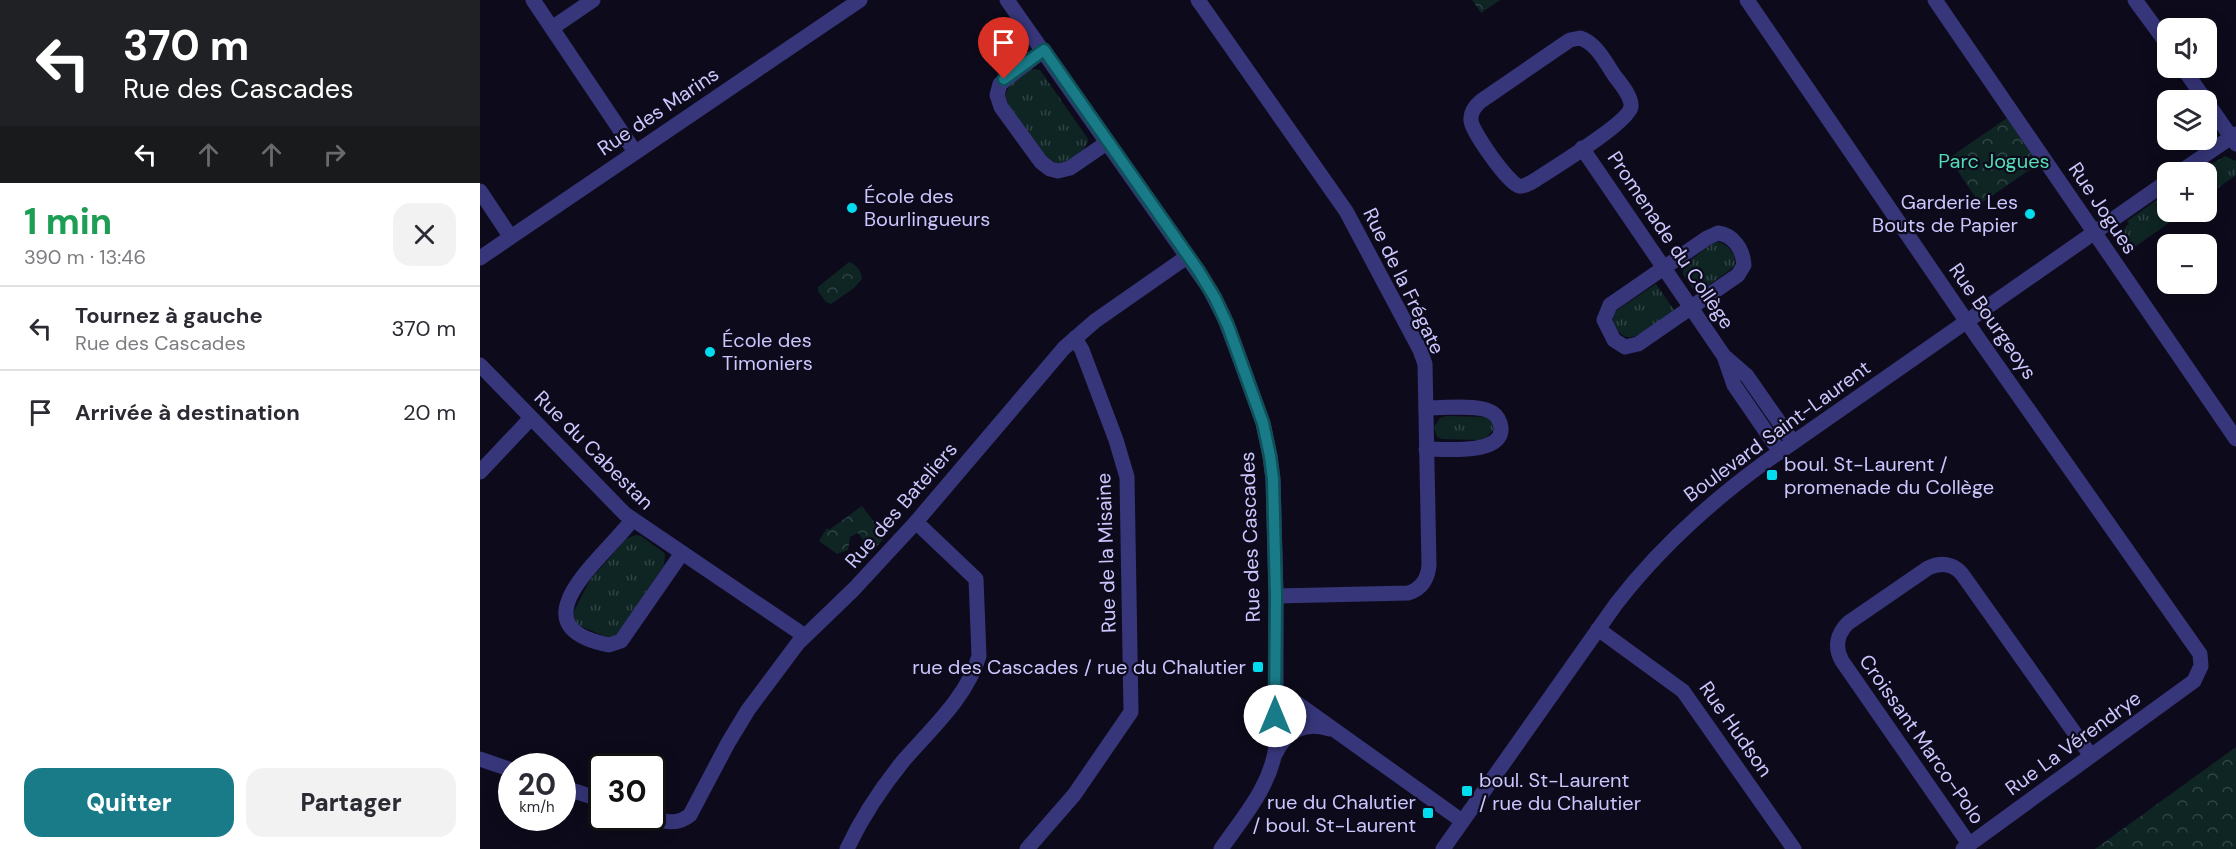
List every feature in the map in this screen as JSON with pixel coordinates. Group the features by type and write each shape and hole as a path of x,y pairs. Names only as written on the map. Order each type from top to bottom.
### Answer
{"street":[{"path":"533,0 635,152"},
{"path":"552,28 593,0"},
{"name":"Rue des Marins","path":"480,258 860,0"},
{"name":"Rue des Cascades","path":"1007,0 1209,288 1224,317 1266,434 1273,479 1276,596 1274,756 1268,777 1259,794 1221,849"},
{"name":"Rue de la Frégate","path":"1198,0 1355,227 1422,356 1425,368 1429,565 1426,578 1414,592 1402,594 1276,596"},
{"name":"Rue Bourgeoys","path":"1747,0 1967,321 2194,645 2200,654 2201,666"},
{"name":"Rue Jogues","path":"1935,0 2236,439"},
{"path":"2137,1 2157,29"},
{"name":"Promenade du Collège","path":"1580,38 1595,48 1627,94 1631,105 1623,120 1582,148 1532,182 1521,186 1507,176 1488,150 1472,125 1472,114 1481,101 1570,40 1580,38"},
{"path":"1044,50 1000,84 997,95 1001,107 1041,162 1050,170 1070,168 1108,142"},
{"path":"2190,78 2235,138 2196,162"},
{"name":"Promenade du Collège","path":"1582,148 1724,356 1734,385 1786,447"},
{"name":"Boulevard Saint-Laurent","path":"1443,849 1598,629 1637,577 1669,541 1715,499 1786,447 2157,189"},
{"path":"480,191 510,236"},
{"path":"1718,234 1730,237 1741,251 1744,265 1738,275 1691,308 1630,347 1620,345 1609,334 1604,320 1610,304 1664,268 1707,238 1718,234"},
{"name":"Rue des Bateliers","path":"666,821 687,818 752,704 805,636 854,589 916,522 1048,366 1095,321 1188,256"},
{"name":"Rue de la Misaine","path":"1027,849 1074,795 1126,722 1131,706 1127,477 1109,420 1082,350 1075,338"},
{"name":"Rue du Cabestan","path":"480,365 632,520 805,636"},
{"path":"1426,408 1486,409 1496,416 1501,427 1498,437 1487,447 1426,449"},
{"path":"480,472 531,418"},
{"path":"632,520 584,574 573,592 566,608 565,618 570,627 579,634 609,645 621,641 682,553"},
{"path":"847,849 890,777 946,716 979,656 976,579 916,522"},
{"name":"Croissant Marco-Polo","path":"1966,847 1839,656 1839,634 1848,623 1928,568 1941,564 1953,566 1962,574 2091,756"},
{"name":"Rue Hudson","path":"1598,629 1683,691 1794,849"},
{"name":"Rue La Vérendrye","path":"1966,847 2194,681 2201,666"},
{"path":"1275,694 1287,696 1462,821"},
{"path":"1274,756 1286,737 1302,727 1318,726 1335,731"},
{"path":"480,759 498,765"}],"green space":[{"path":"1472,0 1500,0 1481,13"},
{"path":"1029,70 1040,70 1088,139 1080,153 1065,162 1054,163 1046,157 1009,106 1005,95 1011,83"},
{"name":"Parc Jogues","path":"2007,118 2038,164 1980,204 1949,158"},
{"path":"2225,156 2236,161 2236,175 2217,189 2217,162 2215,162"},
{"path":"2157,200 2157,222 2170,222 2132,249 2123,237 2126,226 2129,224 2127,221"},
{"path":"1719,242 1732,251 1735,266 1704,289 1692,288 1683,274 1683,266 1713,243"},
{"path":"849,262 858,269 862,279 854,288 831,304 826,302 818,291 818,287"},
{"path":"1656,284 1674,310 1644,331 1625,337 1613,322 1614,312"},
{"path":"1446,416 1487,417 1493,424 1493,430 1481,440 1442,439 1437,437 1434,427 1440,418"},
{"path":"862,506 885,537 872,552 858,533 850,537 848,550 837,554 819,541 827,528 829,530"},
{"path":"636,535 641,536 663,552 664,565 618,634 609,638 580,626 576,623 573,613 590,580 626,539"},
{"path":"2236,747 2236,849 2095,849"}],"place":[{"name":"École des Bourlingueurs","path":"852,208"},
{"name":"Garderie Les Bouts de Papier","path":"2030,214"},
{"name":"École des Timoniers","path":"710,352"},
{"name":"boul. St-Laurent / promenade du Collège","path":"1772,475"},
{"name":"rue des Cascades / rue du Chalutier","path":"1258,667"},
{"name":"boul. St-Laurent / rue du Chalutier","path":"1467,791"},
{"name":"rue du Chalutier / boul. St-Laurent","path":"1428,813"}],"route":[{"path":"1004,79 1044,50 1198,270 1228,326 1263,423 1272,466 1276,596 1275,716"}]}
